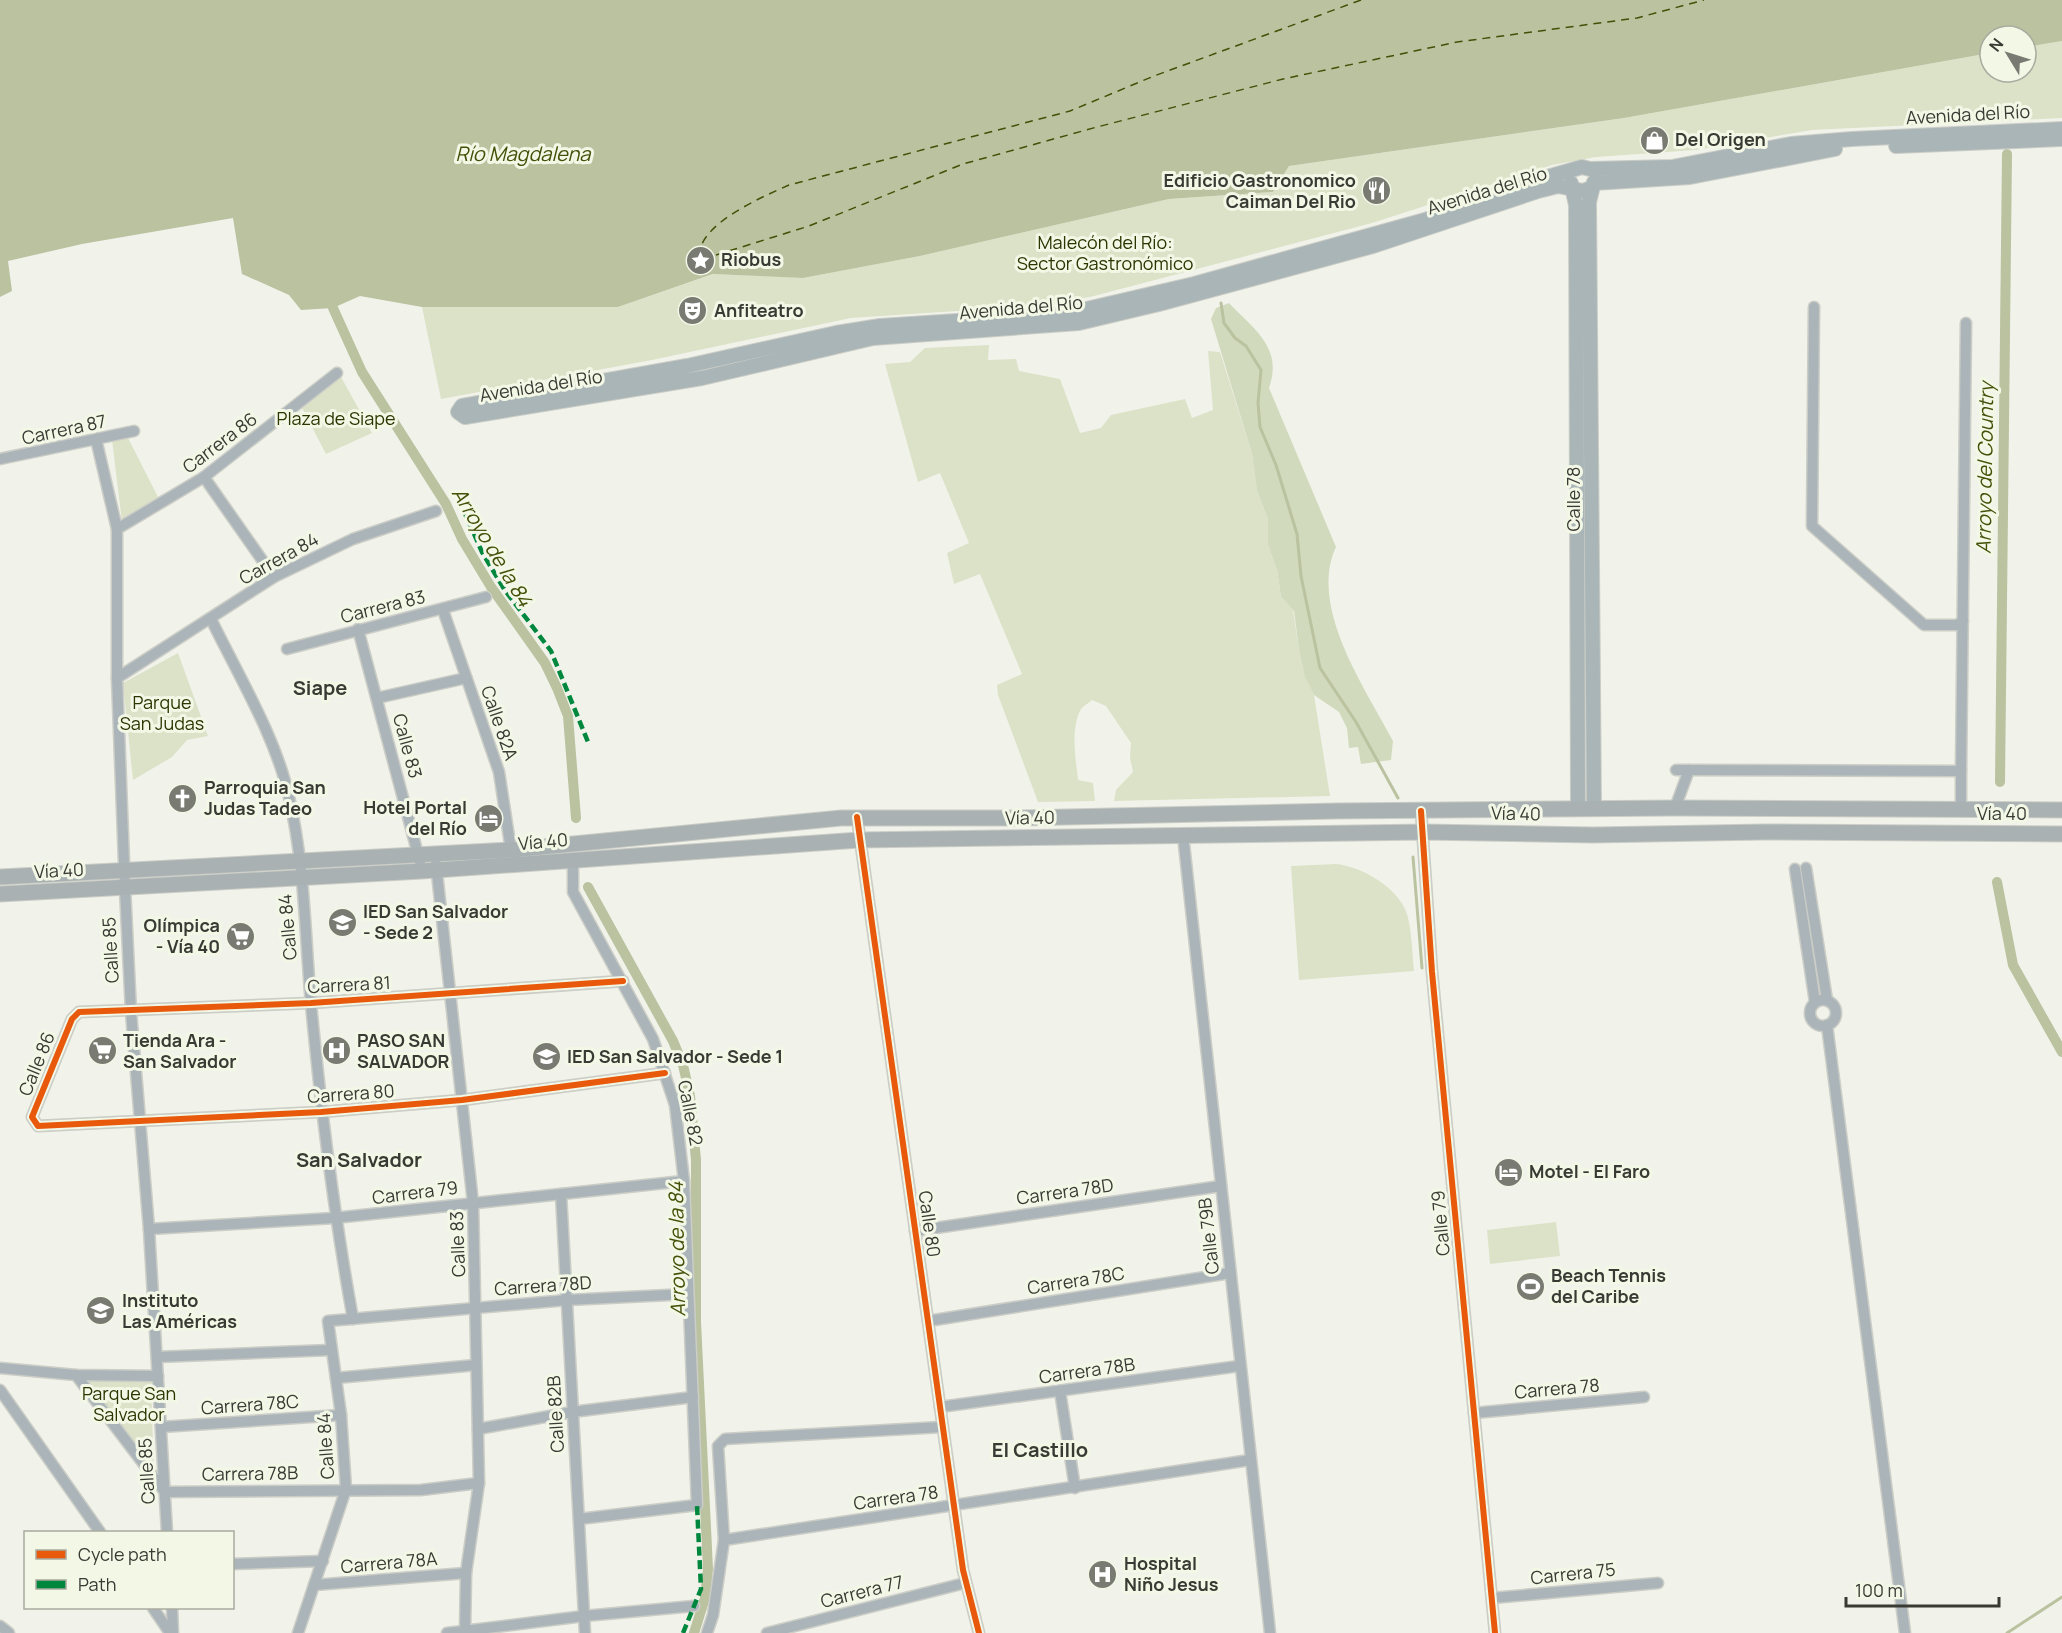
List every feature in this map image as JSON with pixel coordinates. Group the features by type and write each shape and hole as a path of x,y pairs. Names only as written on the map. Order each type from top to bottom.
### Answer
{"highway":[{"name":"Vía 40","path":"428,863 511,850 857,817 1029,817 1594,809 1677,803 1932,808 1960,804 2062,810"},
{"path":"1674,833 1677,803"},
{"path":"1931,833 1932,808"},
{"path":"1029,817 1031,837"},
{"name":"Vía 40","path":"0,894 124,888 299,870 428,863 573,859 859,840 1424,832 1593,835 1674,833 2062,834"},
{"name":"Vía 40","path":"0,877 124,871 299,870"}],"main road":[{"name":"Avenida del Río","path":"1590,170 1672,167 1791,144 2062,129"},
{"name":"Avenida del Río","path":"1592,186 1618,181 1690,177 1829,149 2062,140"},
{"path":"1582,167 1590,170 1593,173 1592,186 1583,191 1574,188 1570,179 1574,170 1582,167"},
{"name":"Avenida del Río","path":"1574,170 1530,182 1425,220 1194,284 1090,309 1065,314 850,331 738,352 687,366 559,390 483,401 462,406 458,412 461,417 472,416 702,378 873,338 1079,323 1373,246 1548,189 1574,188"},
{"path":"1589,214 1602,191 1618,181"},
{"name":"Calle 78","path":"1592,186 1589,214 1594,809"},
{"name":"Calle 78","path":"1574,188 1576,205 1578,809"},
{"path":"1548,189 1561,192 1576,205"},
{"path":"702,378 730,362 835,341 850,331"}],"street":[{"path":"1814,307 1812,526 1924,625 1957,625 1963,621"},
{"path":"1960,804 1966,323"},
{"name":"Carrera 86","path":"117,529 204,477 337,373"},
{"name":"Carrera 87","path":"0,459 134,432"},
{"name":"Calle 85","path":"96,439 117,529 117,678 124,888 131,1012 150,1229 167,1531"},
{"path":"204,477 274,577"},
{"name":"Carrera 84","path":"117,678 274,577 353,539 436,511"},
{"name":"Carrera 83","path":"287,649 358,629 444,610 486,597"},
{"name":"Calle 82A","path":"444,610 499,772 509,821 511,850"},
{"name":"Calle 84","path":"211,619 272,747 289,795 299,870 321,1112 334,1218 353,1319"},
{"name":"Calle 83","path":"358,629 428,863 450,994 473,1203 479,1483 466,1573 465,1632"},
{"path":"377,698 466,678"},
{"path":"1676,770 1961,771"},
{"path":"1677,803 1689,770"},
{"name":"Calle 79","path":"1421,811 1432,972 1496,1633"},
{"name":"Calle 80","path":"857,817 965,1583 979,1633"},
{"name":"Calle 79B","path":"1183,835 1239,1366 1270,1628"},
{"name":"Calle 82","path":"573,859 573,892 653,1039 675,1105 684,1181 697,1505 579,1519"},
{"path":"1800,868 1827,1000 1836,1012 1833,1020 1827,1025 1819,1025 1812,1020 1810,1009 1815,1002 1800,868"},
{"name":"Carrera 81","path":"76,1013 311,1003 623,981"},
{"path":"1815,1002 1827,1000"},
{"name":"Calle 86","path":"38,1126 32,1117 76,1013"},
{"path":"1827,1025 1905,1633"},
{"name":"Carrera 80","path":"38,1126 321,1112 462,1100 665,1073"},
{"name":"Carrera 79","path":"150,1229 334,1218 684,1181"},
{"name":"Carrera 78D","path":"915,1231 1221,1186"},
{"name":"Calle 82B","path":"561,1194 585,1633"},
{"name":"Carrera 78C","path":"927,1321 1230,1273"},
{"name":"Carrera 78D","path":"328,1321 567,1300 688,1294"},
{"name":"Calle 84","path":"298,1633 346,1489 341,1415 328,1321"},
{"path":"157,1357 331,1350"},
{"path":"336,1378 476,1365"},
{"name":"Carrera 78B","path":"940,1407 1239,1366"},
{"path":"0,1368 76,1375 158,1376"},
{"path":"76,1375 165,1492"},
{"path":"0,1390 99,1531"},
{"path":"1060,1391 1074,1488"},
{"path":"478,1429 572,1412 693,1397"},
{"name":"Carrera 78","path":"1474,1413 1644,1397"},
{"name":"Carrera 78C","path":"161,1427 341,1415"},
{"path":"707,1633 713,1615 724,1540 718,1446 725,1439 942,1427"},
{"name":"Carrera 78","path":"724,1540 1250,1460"},
{"name":"Carrera 78B","path":"165,1492 421,1490 479,1483"},
{"name":"Carrera 78A","path":"234,1564 323,1561"},
{"name":"Carrera 78A","path":"314,1585 466,1573"},
{"name":"Carrera 77","path":"767,1633 965,1583"},
{"name":"Carrera 75","path":"1492,1599 1658,1583"},
{"path":"447,1633 694,1605"},
{"path":"154,1609 172,1633"},
{"path":"172,1609 172,1633"},
{"path":"0,1626 9,1633"},
{"path":"1261,1633 1270,1628"}],"green space":[{"name":"Malecón del Río: Sector Gastronómico","path":"2062,41 2062,118 1812,130 1695,150 1596,157 1552,165 1372,223 1094,296 1049,305 851,318 652,360 441,399 422,307 618,307 714,274 803,278 920,256 1169,199 1273,192 1289,166 1624,118 1978,55 1978,84 2038,84 2038,45"},
{"path":"989,345 988,360 1016,359 1019,371 1060,379 1080,433 1101,428 1111,415 1185,399 1192,418 1213,410 1208,351 1220,352 1252,454 1257,491 1268,519 1268,545 1277,570 1281,597 1293,610 1305,676 1314,695 1330,796 1114,801 1116,790 1133,772 1130,758 1131,743 1106,706 1092,700 1082,708 1078,717 1075,744 1078,780 1093,783 1095,801 1038,802 998,695 997,685 1022,674 980,574 954,584 947,553 969,543 940,473 918,482 885,364 910,362 925,348"},
{"name":"Plaza de Siape","path":"341,377 372,433 326,454 301,406"},
{"path":"128,438 160,501 122,522 112,440"},
{"name":"Parque San Judas","path":"178,653 208,736 187,740 172,757 133,780 123,683"},
{"path":"1336,864 1357,869 1378,880 1388,887 1403,904 1410,927 1414,971 1299,980 1291,866"},
{"path":"1556,1222 1560,1256 1490,1264 1487,1230"},
{"name":"Parque San Salvador","path":"83,1379 151,1382 154,1476"}],"shaded area":[{"path":"1229,303 1257,331 1269,351 1272,374 1269,388 1336,547 1329,570 1329,595 1334,621 1355,672 1393,741 1391,760 1361,764 1358,747 1349,748 1347,728 1339,712 1314,695 1305,677 1294,611 1281,597 1277,570 1268,545 1268,519 1257,491 1252,454 1211,319 1216,308"}],"water":[{"name":"Río Magdalena","path":"0,0 2062,0 2062,41 2038,45 2038,24 1978,24 1978,55 1624,118 1289,166 1273,192 1169,199 920,256 803,278 713,274 618,307 422,307 360,296 333,308 301,310 289,295 242,274 233,218 82,244 8,261 12,291 0,297"}],"waterway":[{"name":"Arroyo del Country","path":"2000,782 2007,154"},
{"path":"1221,303 1224,323 1235,338 1246,346 1261,370 1258,403 1260,427 1276,465 1297,534 1301,576 1320,668 1356,722 1398,798"},
{"name":"Arroyo de la 84","path":"333,308 362,372 446,504 462,539 491,587 545,663 557,688 568,716 576,818"},
{"path":"1413,857 1422,968"},
{"name":"Arroyo del Country","path":"1997,882 2013,965 2062,1052"},
{"name":"Arroyo de la 84","path":"588,887 673,1041 683,1065 690,1096 696,1160 696,1322 708,1569 705,1598 694,1633"},
{"path":"2007,1633 2062,1597"}],"ferry route":[{"path":"1361,0 1154,76 1070,111 789,185 742,208 718,224 703,242 700,260 809,226 963,164 1097,127 1283,79 1457,42 1637,18 1704,0"}],"marked path":[{"path":"463,509 482,552 504,589 551,651 588,742"},
{"path":"683,1633 701,1589 697,1505"}],"cycle path":[{"path":"1421,811 1432,972 1495,1633"},
{"path":"857,817 963,1570 979,1633"},
{"path":"623,981 311,1003 79,1012 72,1019 32,1117 38,1126 321,1112 462,1100 665,1073"}],"place":[{"name":"Del Origen","path":"1654,140"},
{"name":"Edificio Gastronomico Caiman Del Rio","path":"1377,191"},
{"name":"Riobus","path":"700,260"},
{"name":"Anfiteatro","path":"693,311"},
{"name":"Parroquia San Judas Tadeo","path":"183,798"},
{"name":"Hotel Portal del Río","path":"488,818"},
{"name":"IED San Salvador - Sede 2","path":"342,922"},
{"name":"Olímpica - Vía 40","path":"241,936"},
{"name":"Tienda Ara - San Salvador","path":"102,1051"},
{"name":"PASO SAN SALVADOR","path":"336,1051"},
{"name":"IED San Salvador - Sede 1","path":"546,1057"},
{"name":"Motel - El Faro","path":"1508,1172"},
{"name":"Beach Tennis del Caribe","path":"1530,1286"},
{"name":"Instituto Las Américas","path":"101,1311"},
{"name":"Hospital Niño Jesus","path":"1103,1574"}],"district":[{"name":"Siape","path":"320,688"},
{"name":"San Salvador","path":"359,1160"},
{"name":"El Castillo","path":"1040,1450"}]}
